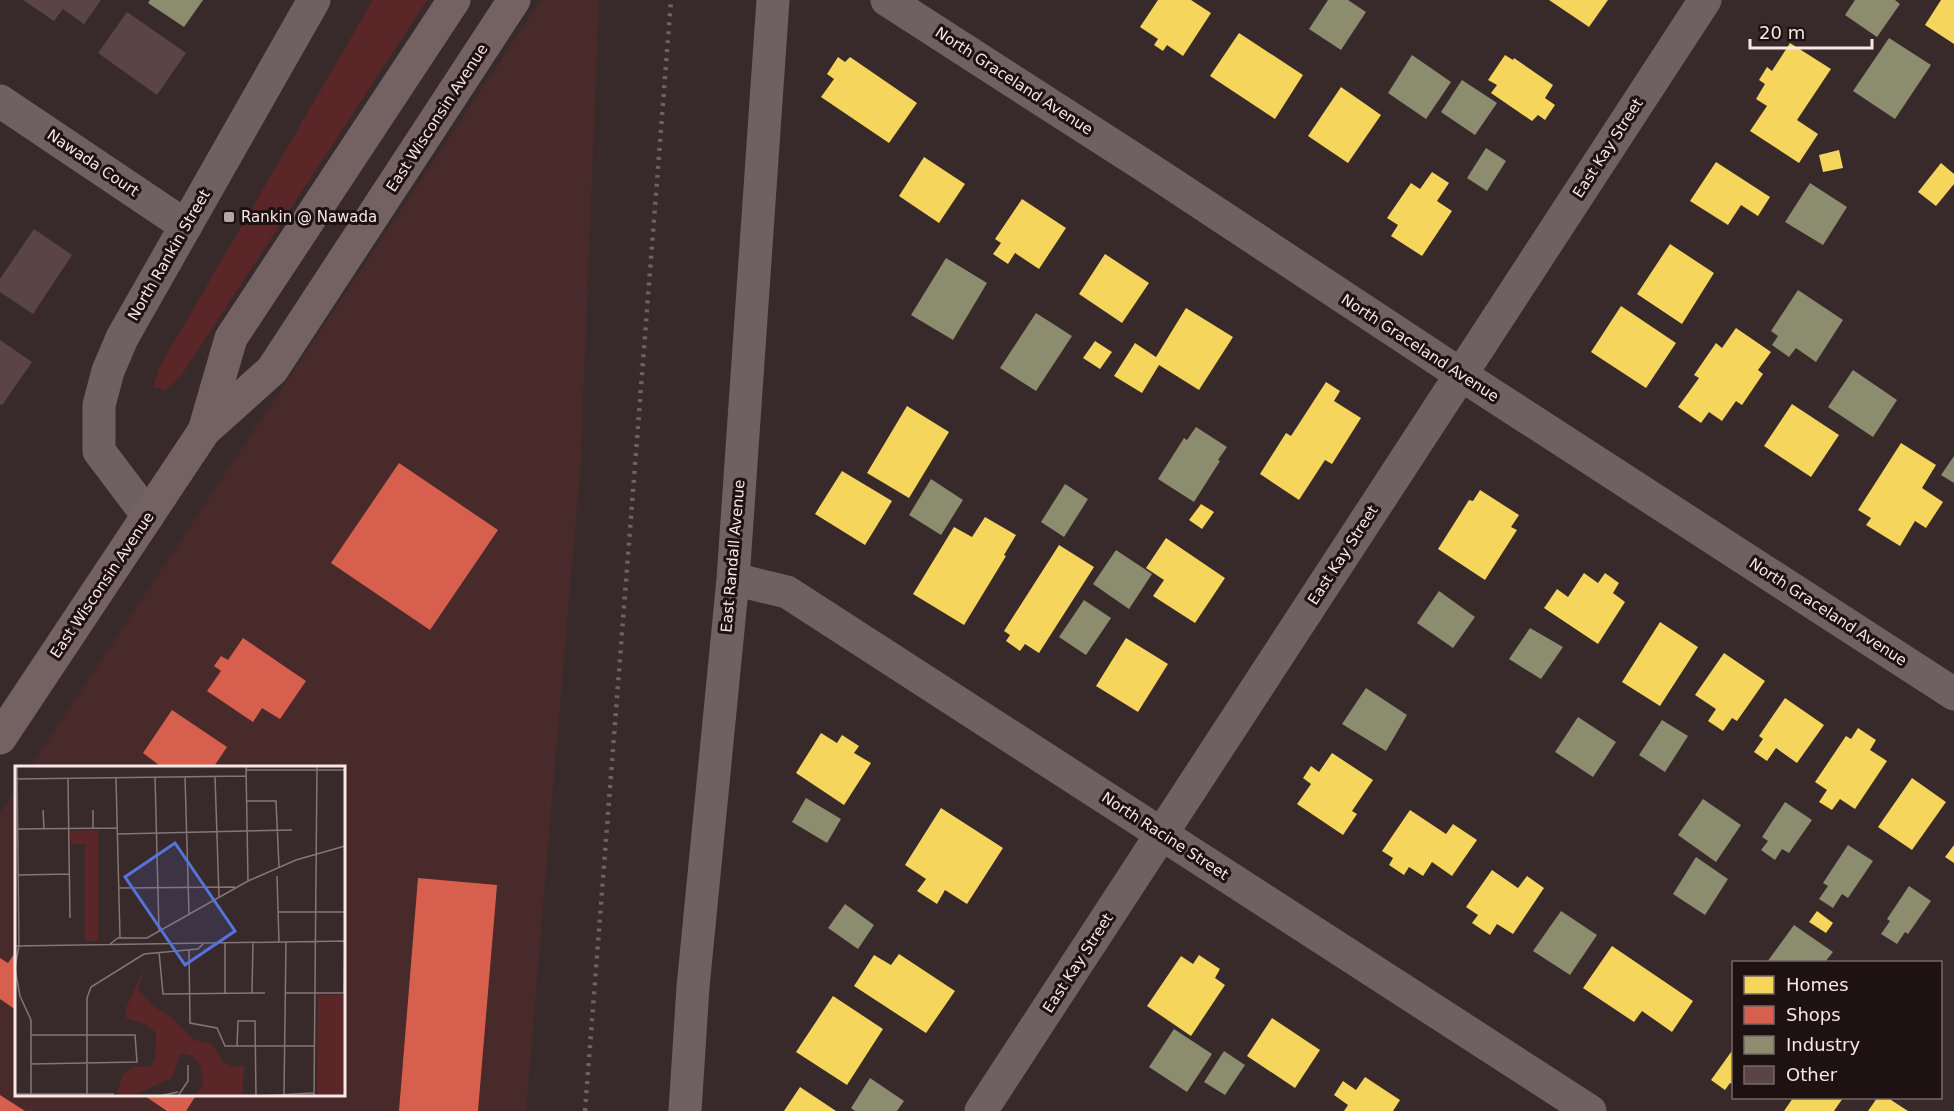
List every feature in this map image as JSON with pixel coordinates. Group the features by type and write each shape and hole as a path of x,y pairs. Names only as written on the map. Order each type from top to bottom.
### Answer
{"main road":[{"name":"East Wisconsin Avenue","path":"204,431 231,338 454,0"},
{"name":"East Wisconsin Avenue","path":"0,738 204,431 272,370 514,0"}],"street":[{"name":"North Rankin Street","path":"148,516 99,451 99,405 108,371 122,338 314,0"},
{"name":"East Randall Avenue","path":"685,1111 694,975 733,579 773,0"},
{"name":"North Graceland Avenue","path":"887,0 1954,694"},
{"name":"East Kay Street","path":"981,1111 1705,0"},
{"name":"Nawada Court","path":"0,101 186,226"},
{"name":"North Racine Street","path":"733,579 787,592 1590,1111"}],"shaded area":[{"path":"373,0 427,0 181,376 165,390 153,387 159,368"},
{"path":"541,0 599,0 581,459 526,1111 0,1111 0,813 15,790 15,1096 345,1096 345,766 31,766"}],"building: Homes":[{"path":"1158,0 1191,0 1211,13 1183,56 1167,45 1163,51 1154,45 1158,39 1140,27"},
{"path":"1549,0 1608,0 1589,27"},
{"path":"1941,0 1954,0 1954,44 1925,25"},
{"path":"1239,33 1303,75 1275,119 1210,76"},
{"path":"1790,43 1831,69 1797,120 1818,134 1799,163 1750,131 1767,106 1756,99 1765,84 1759,80 1767,67 1772,71"},
{"path":"1505,55 1513,60 1514,58 1553,85 1545,98 1555,105 1545,120 1538,115 1532,121 1491,93 1497,85 1488,80"},
{"path":"838,57 845,62 850,57 917,103 889,143 821,97 834,79 827,74"},
{"path":"1341,87 1381,115 1348,163 1308,136"},
{"path":"1839,150 1843,168 1823,172 1819,155"},
{"path":"924,157 965,184 939,223 899,196"},
{"path":"1716,162 1770,197 1758,216 1741,205 1728,225 1690,201"},
{"path":"1941,163 1954,174 1954,184 1936,206 1918,192"},
{"path":"1432,172 1449,183 1437,201 1452,211 1422,256 1391,236 1398,225 1387,218 1411,183 1420,189"},
{"path":"1022,199 1066,228 1039,269 1015,253 1008,264 993,254 1001,243 995,239"},
{"path":"1670,244 1714,273 1682,324 1637,294"},
{"path":"1105,254 1149,283 1122,323 1079,294"},
{"path":"1621,306 1676,343 1646,388 1591,352"},
{"path":"1186,308 1233,337 1199,390 1159,365 1142,393 1114,376 1135,343 1156,357"},
{"path":"1736,328 1771,352 1758,370 1763,374 1742,405 1736,401 1722,421 1709,412 1701,423 1678,407 1699,378 1694,375 1716,343 1722,348"},
{"path":"1095,341 1112,352 1100,369 1083,358"},
{"path":"1326,382 1340,391 1334,401 1361,418 1332,464 1325,460 1299,500 1260,474 1286,433 1291,436"},
{"path":"1792,404 1839,435 1811,477 1764,446"},
{"path":"907,406 949,432 909,498 867,473"},
{"path":"1901,443 1936,465 1922,488 1943,502 1926,528 1915,521 1900,546 1866,525 1871,518 1858,510"},
{"path":"842,471 892,501 865,545 815,514"},
{"path":"1480,490 1519,515 1511,527 1517,530 1485,580 1438,549 1469,500 1473,501"},
{"path":"1201,504 1214,512 1202,529 1189,520"},
{"path":"985,517 1016,535 1004,555 1006,556 964,625 913,594 954,527 972,537"},
{"path":"1166,538 1225,578 1195,623 1153,596 1164,580 1146,568"},
{"path":"1059,545 1094,567 1039,653 1025,644 1020,651 1006,641 1010,635 1004,631"},
{"path":"1584,573 1598,583 1605,573 1619,583 1613,593 1625,602 1598,644 1544,608 1557,589 1568,597"},
{"path":"1660,622 1698,647 1660,706 1622,682"},
{"path":"1126,638 1168,664 1138,712 1096,686"},
{"path":"1724,653 1765,681 1737,721 1732,718 1723,731 1708,721 1716,709 1695,695"},
{"path":"1785,698 1824,725 1797,763 1776,748 1767,761 1754,752 1763,739 1759,736"},
{"path":"1858,728 1876,740 1870,750 1887,761 1855,809 1840,799 1832,810 1819,802 1827,790 1815,782 1846,736 1851,739"},
{"path":"821,733 837,743 842,735 859,746 854,753 871,763 844,805 796,773"},
{"path":"1332,753 1373,780 1352,811 1357,814 1343,835 1297,804 1311,784 1303,778 1311,766 1319,772"},
{"path":"1912,778 1946,802 1912,850 1878,827"},
{"path":"941,808 1003,848 967,904 945,890 937,904 917,891 926,879 905,865"},
{"path":"1410,810 1446,834 1453,824 1477,840 1452,876 1432,862 1423,876 1409,867 1404,875 1389,865 1393,858 1382,851"},
{"path":"1954,845 1954,863 1945,857"},
{"path":"1492,870 1518,888 1527,876 1544,888 1513,934 1497,924 1490,935 1472,923 1478,915 1466,907"},
{"path":"1817,911 1833,923 1826,933 1809,922"},
{"path":"1612,946 1693,1001 1672,1032 1642,1011 1634,1022 1583,988"},
{"path":"899,954 955,991 926,1033 854,986 874,955 891,965"},
{"path":"1199,955 1220,969 1215,978 1225,985 1191,1036 1147,1006 1181,956 1193,964"},
{"path":"833,996 883,1029 847,1085 796,1052"},
{"path":"1272,1018 1320,1050 1295,1088 1247,1056"},
{"path":"1732,1051 1732,1084 1730,1083 1725,1090 1711,1080"},
{"path":"1365,1077 1400,1100 1393,1111 1344,1111 1348,1105 1334,1095 1343,1081 1356,1090"},
{"path":"800,1087 836,1111 784,1111"},
{"path":"1792,1099 1842,1099 1834,1111 1784,1111"},
{"path":"1876,1099 1890,1099 1908,1111 1868,1111"}],"building: Shops":[{"path":"399,463 498,530 430,630 331,563"},
{"path":"243,638 306,681 280,719 262,708 253,722 207,691 221,671 214,666 221,656 228,660"},
{"path":"172,710 227,747 214,766 160,766 143,753"},
{"path":"418,878 497,885 478,1111 399,1111"},
{"path":"15,952 15,1009 0,999 0,958 8,963"},
{"path":"0,1095 25,1111 0,1111"},
{"path":"145,1096 196,1096 186,1111 167,1111"}],"building: Industry":[{"path":"150,0 203,0 184,27 148,3"},
{"path":"1328,0 1348,0 1366,12 1341,50 1309,29"},
{"path":"1855,0 1895,0 1900,4 1877,37 1845,15"},
{"path":"1889,38 1931,65 1895,119 1853,91"},
{"path":"1412,55 1451,82 1426,119 1388,93"},
{"path":"1462,80 1497,103 1475,135 1441,112"},
{"path":"1486,148 1506,161 1487,191 1467,178"},
{"path":"1810,183 1847,207 1823,245 1785,222"},
{"path":"946,258 987,283 953,340 911,315"},
{"path":"1798,290 1843,320 1816,362 1796,348 1789,357 1772,345 1778,336 1771,331"},
{"path":"1036,313 1072,336 1036,391 1000,368"},
{"path":"1853,370 1897,400 1873,437 1828,407"},
{"path":"1196,427 1227,447 1194,502 1158,479 1184,438 1187,440"},
{"path":"1954,456 1954,483 1941,475"},
{"path":"931,479 963,500 941,535 909,515"},
{"path":"1065,484 1088,499 1064,537 1041,522"},
{"path":"1116,550 1152,574 1129,609 1093,584"},
{"path":"1439,591 1475,617 1453,648 1417,623"},
{"path":"1084,600 1111,618 1086,655 1059,637"},
{"path":"1530,628 1563,647 1541,679 1509,659"},
{"path":"1366,688 1407,715 1386,751 1342,724"},
{"path":"1578,717 1616,742 1593,777 1555,752"},
{"path":"1662,720 1688,736 1665,772 1639,755"},
{"path":"806,798 841,819 827,843 792,822"},
{"path":"1703,799 1741,825 1716,862 1678,835"},
{"path":"1785,802 1812,820 1789,853 1782,849 1775,860 1761,850 1768,841 1762,837"},
{"path":"1848,845 1873,861 1848,898 1842,894 1833,908 1819,899 1828,886 1823,883"},
{"path":"1696,857 1728,879 1705,915 1673,894"},
{"path":"1909,886 1931,901 1908,934 1905,932 1897,944 1881,934 1890,921 1887,919"},
{"path":"845,904 874,925 858,949 828,928"},
{"path":"1561,911 1597,935 1570,975 1533,951"},
{"path":"1794,925 1833,952 1826,961 1768,961"},
{"path":"1174,1029 1212,1054 1187,1092 1149,1067"},
{"path":"1224,1051 1245,1065 1225,1095 1204,1082"},
{"path":"870,1078 904,1101 897,1111 855,1111 851,1108"}],"building: Other":[{"path":"23,0 101,0 84,24 63,9 54,21"},
{"path":"127,12 186,53 157,95 98,53"},
{"path":"34,229 72,255 33,314 0,292 0,279"},
{"path":"0,340 32,362 2,405 0,404"}],"railway":[{"path":"585,1111 671,0"}],"place":[{"name":"Rankin @ Nawada","path":"229,217"}]}
